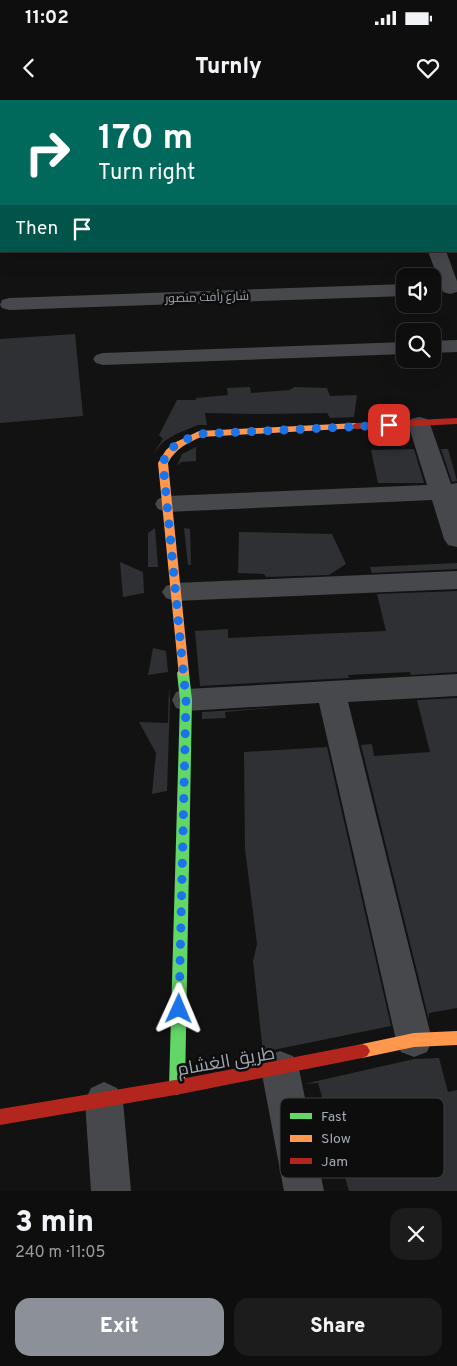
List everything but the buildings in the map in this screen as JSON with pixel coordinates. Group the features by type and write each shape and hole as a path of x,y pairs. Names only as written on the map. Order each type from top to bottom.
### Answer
{"street":[{"path":"436,252 446,289"},
{"name":"شارع رأفت منصور","path":"9,304 396,290"},
{"path":"441,347 457,346"},
{"path":"103,359 396,348"},
{"path":"177,1087 186,700 163,463 166,454 172,446 199,434 457,421"},
{"path":"419,424 449,491 457,539"},
{"path":"167,504 449,491"},
{"path":"175,592 457,580"},
{"path":"186,700 457,685"},
{"path":"331,692 414,1040"},
{"name":"طريق الغشام","path":"0,1117 104,1101 280,1069 414,1040 457,1038"},
{"path":"280,1069 286,1098"},
{"path":"104,1101 111,1191"},
{"path":"301,1178 304,1191"}],"traffic: fast":[{"path":"177,1087 186,700 183,673"}],"traffic: slow":[{"path":"183,673 163,463 169,452 199,434 356,426"},
{"path":"362,1051 414,1040 457,1038"}],"traffic: jam":[{"path":"356,426 457,421"},
{"path":"0,1117 181,1087 362,1051"}],"route":[{"path":"179,1009 186,700 163,463 166,454 172,446 199,434 389,425"}]}
